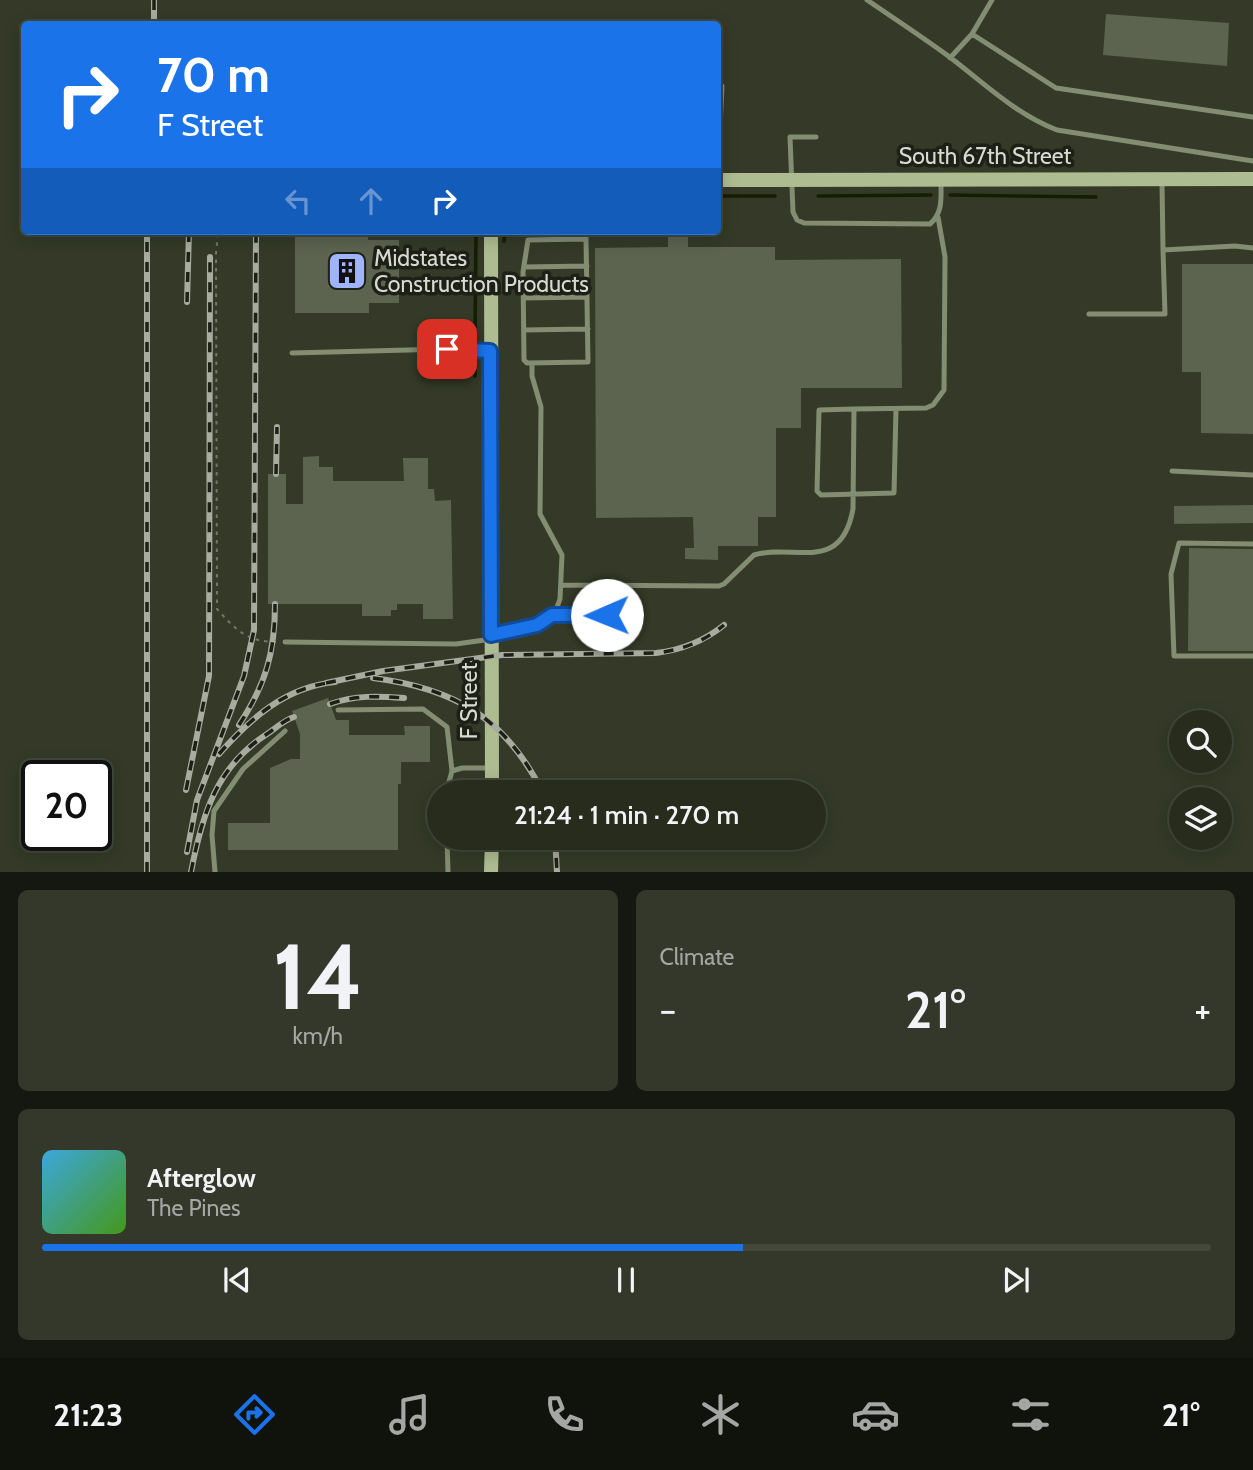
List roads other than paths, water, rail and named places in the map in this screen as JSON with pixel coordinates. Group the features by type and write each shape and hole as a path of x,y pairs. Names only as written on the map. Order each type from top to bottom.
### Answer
{"street":[{"name":"South 67th Street","path":"721,180 1253,179"},
{"name":"F Street","path":"491,235 492,780"},
{"path":"491,872 492,850"}],"lane":[{"path":"867,0 950,58 1006,103 1035,121 1057,130 1253,161"},
{"path":"950,58 972,34 992,0"},
{"path":"972,34 1056,88 1253,117"},
{"path":"721,107 722,86"},
{"path":"816,137 790,137 793,212 797,220 804,223 930,224 938,218"},
{"path":"896,409 894,493 821,495 817,491 819,410 926,408 933,405 944,390 944,257 938,218 941,210 941,179"},
{"path":"1089,314 1165,314 1162,179"},
{"path":"586,235 588,362 532,363 524,360 524,267 528,240 586,239"},
{"path":"1164,250 1234,246 1253,248"},
{"path":"524,267 587,267"},
{"path":"524,298 587,297"},
{"path":"524,330 588,329"},
{"path":"292,353 447,349 490,351"},
{"path":"285,642 456,644 537,625 552,615 560,599 562,555 540,514 541,407 532,376 532,363"},
{"path":"562,585 719,586 754,555 824,551 835,545 851,520 854,409"},
{"path":"1172,471 1253,475"},
{"path":"1253,544 1179,543 1171,574 1174,656 1253,656"},
{"path":"552,615 606,616 608,585"},
{"path":"338,710 423,709 447,727 452,771 450,780"},
{"path":"215,872 212,835 214,811 243,769 285,730"},
{"path":"452,771 462,768 492,768"},
{"path":"447,850 448,872"}],"waterway":[{"path":"818,196 931,195"},
{"path":"950,195 1096,197"},
{"path":"721,196 775,196"},
{"path":"475,337 476,235"},
{"path":"504,241 505,235"},
{"path":"475,362 475,376"}],"railway":[{"path":"154,0 154,21"},
{"path":"147,235 147,872"},
{"path":"187,302 189,235"},
{"path":"187,852 197,800 244,676 254,630 256,235"},
{"path":"186,790 209,676 210,257"},
{"path":"276,474 277,427"},
{"path":"239,725 256,696 267,667 271,653 275,604"},
{"path":"326,683 383,671 502,655 666,652 700,641 724,625"},
{"path":"373,678 429,690 475,711 512,745 536,780"},
{"path":"219,754 256,717 284,698 300,690 335,682"},
{"path":"330,704 358,698 404,698"},
{"path":"191,872 206,812 223,777 250,747 294,717"},
{"path":"556,850 557,872"}],"place":[{"name":"Midstates Construction Products","path":"347,271"}]}
